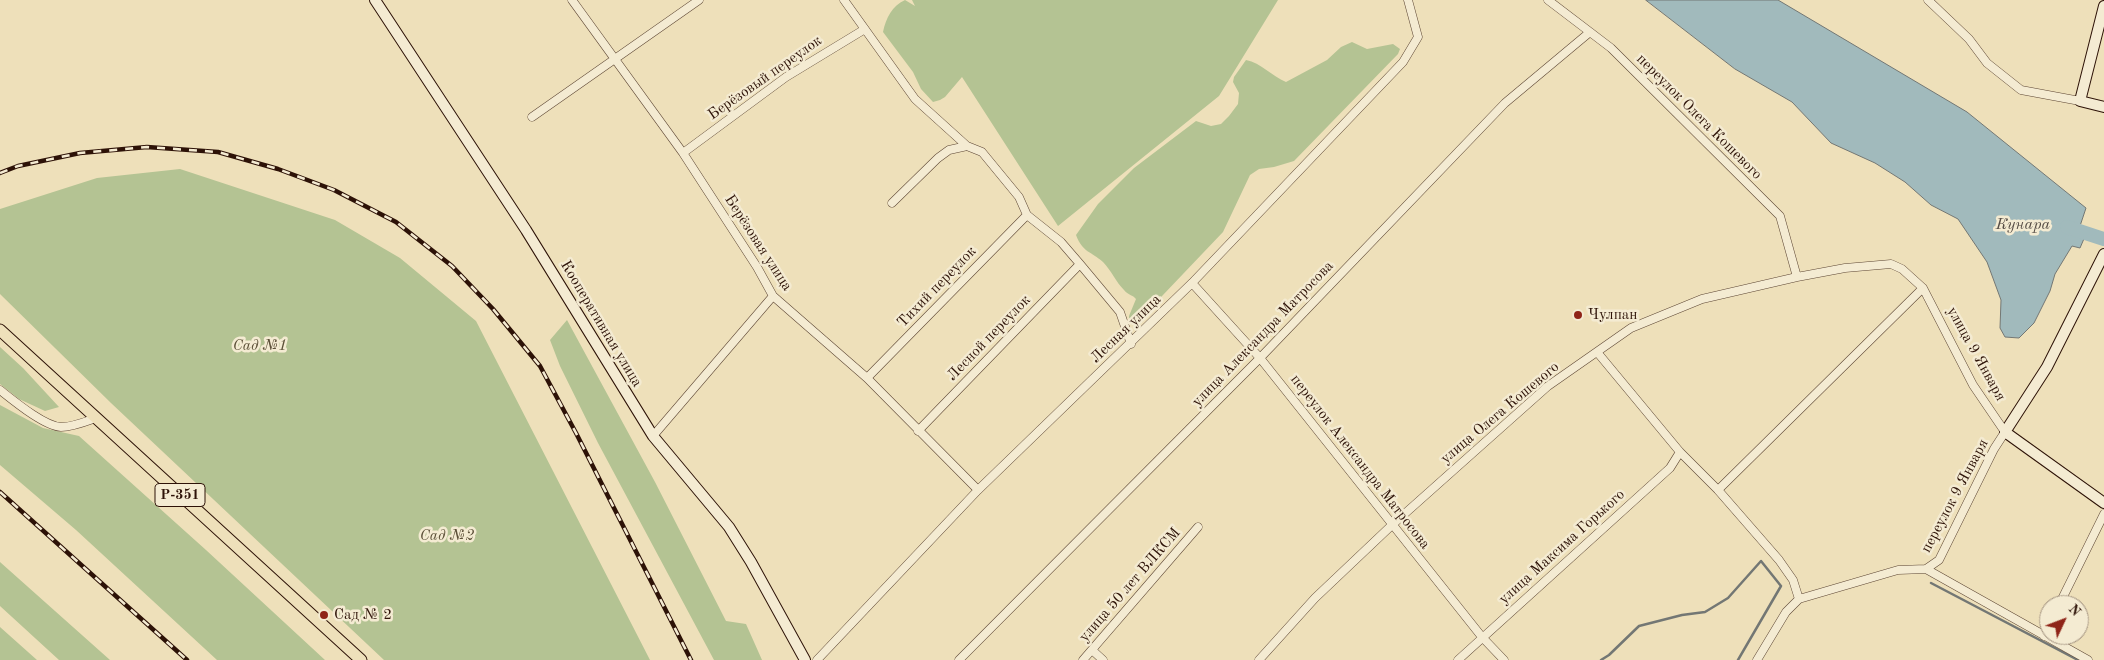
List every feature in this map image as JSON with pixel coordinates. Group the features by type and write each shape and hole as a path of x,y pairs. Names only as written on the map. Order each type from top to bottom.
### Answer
{"main road":[{"name":"Кооперативная улица","path":"375,0 526,230 614,377 653,436 729,527 751,562 805,660"},
{"path":"2104,6 2080,101 2104,106"},
{"path":"2005,432 2047,367 2104,254"},
{"name":"Р-351","path":"0,330 361,660"},
{"name":"улица 9 Января","path":"2005,432 2104,503"}],"street":[{"name":"Берёзовая улица","path":"572,0 683,153 758,267 773,296 867,378 978,490"},
{"path":"532,117 699,0"},
{"path":"844,0 915,99 967,146 982,152 1020,197 1027,215 1061,242 1080,264 1120,312 1131,344"},
{"name":"Лесная улица","path":"818,660 978,490 1192,283 1404,62 1418,37 1408,0"},
{"name":"переулок Олега Кошевого","path":"1548,0 1611,48 1780,216 1797,277"},
{"path":"1928,0 1969,39 1987,63 2021,90 2080,101"},
{"name":"Берёзовый переулок","path":"683,153 786,76 865,29"},
{"name":"улица Александра Матросова","path":"959,660 1260,358 1505,103 1590,32"},
{"path":"892,203 938,158 949,150 967,146"},
{"name":"Тихий переулок","path":"867,378 1027,215"},
{"name":"Лесной переулок","path":"918,431 1080,264"},
{"name":"улица Олега Кошевого","path":"1259,660 1315,598 1392,525 1548,386 1631,328 1702,299 1845,268 1891,264 1902,269 1923,288"},
{"name":"переулок Александра Матросова","path":"1192,283 1260,358 1482,637 1504,660"},
{"path":"1718,490 1923,288"},
{"name":"улица 9 Января","path":"1923,288 1973,385 2005,432"},
{"path":"653,436 773,296"},
{"path":"1597,352 1680,452 1718,490 1779,560 1793,580 1799,600"},
{"path":"0,390 34,415 60,427 75,425 96,418"},
{"name":"переулок 9 Января","path":"1926,569 1939,560 1994,449 2005,432"},
{"name":"улица Максима Горького","path":"1458,660 1670,468 1680,452"},
{"path":"2065,595 2104,514"},
{"name":"улица 50 лет ВЛКСМ","path":"1083,660 1198,527"},
{"path":"1757,660 1786,612 1799,600 1898,570 1926,569 2039,633"},
{"path":"2060,645 2088,660"},
{"path":"1092,650 1103,660"}],"green space":[{"path":"905,0 915,6 912,0 1278,0 1219,96 1058,226 962,77 945,97 940,100 933,102 921,89 913,72 883,32 890,13"},
{"path":"1352,42 1367,49 1393,44 1400,49 1398,54 1294,161 1259,169 1250,175 1223,232 1143,316 1132,324 1129,322 1129,316 1136,299 1121,287 1103,262 1084,249 1076,235 1098,204 1134,168 1196,121 1211,126 1221,124 1238,104 1239,93 1233,82 1234,77 1246,60 1257,64 1286,82 1327,60 1341,47"},
{"path":"180,169 335,220 400,258 476,321 650,660 384,660 111,403 0,294 0,209 97,178"},
{"path":"567,320 655,482 726,621 746,624 762,660 714,660 598,443 560,366 550,340"},
{"path":"0,347 23,368 59,407 45,411 19,399 0,384"},
{"path":"0,405 43,428 79,436 325,660 217,660 76,530 0,465"},
{"path":"0,562 110,660 59,660 0,606"},
{"path":"0,627 37,660 0,660"}],"water":[{"name":"Кунара","path":"1646,0 1778,0 1967,112 2086,208 2079,229 2086,234 2080,248 2072,246 2055,274 2050,291 2034,323 2019,338 2005,337 2000,328 2001,300 1987,262 1958,219 1931,205 1905,182 1875,163 1831,143 1792,102 1735,69"}],"waterway":[{"name":"Кунара","path":"2067,227 2104,239"},
{"path":"1601,660 1609,655 1639,626 1682,615 1705,612 1728,598 1761,561 1781,586 1738,660"},
{"path":"1931,583 2078,660"}],"railway":[{"path":"0,173 18,166 80,153 147,147 218,152 278,169 334,190 396,222 452,266 493,309 540,366 691,660"},
{"path":"0,492 187,660"}],"place":[{"name":"Чулпан","path":"1578,315"},
{"name":"Сад № 2","path":"324,615"}],"park label":[{"name":"Сад №1","path":"260,346"},
{"name":"Сад №2","path":"447,536"}]}
